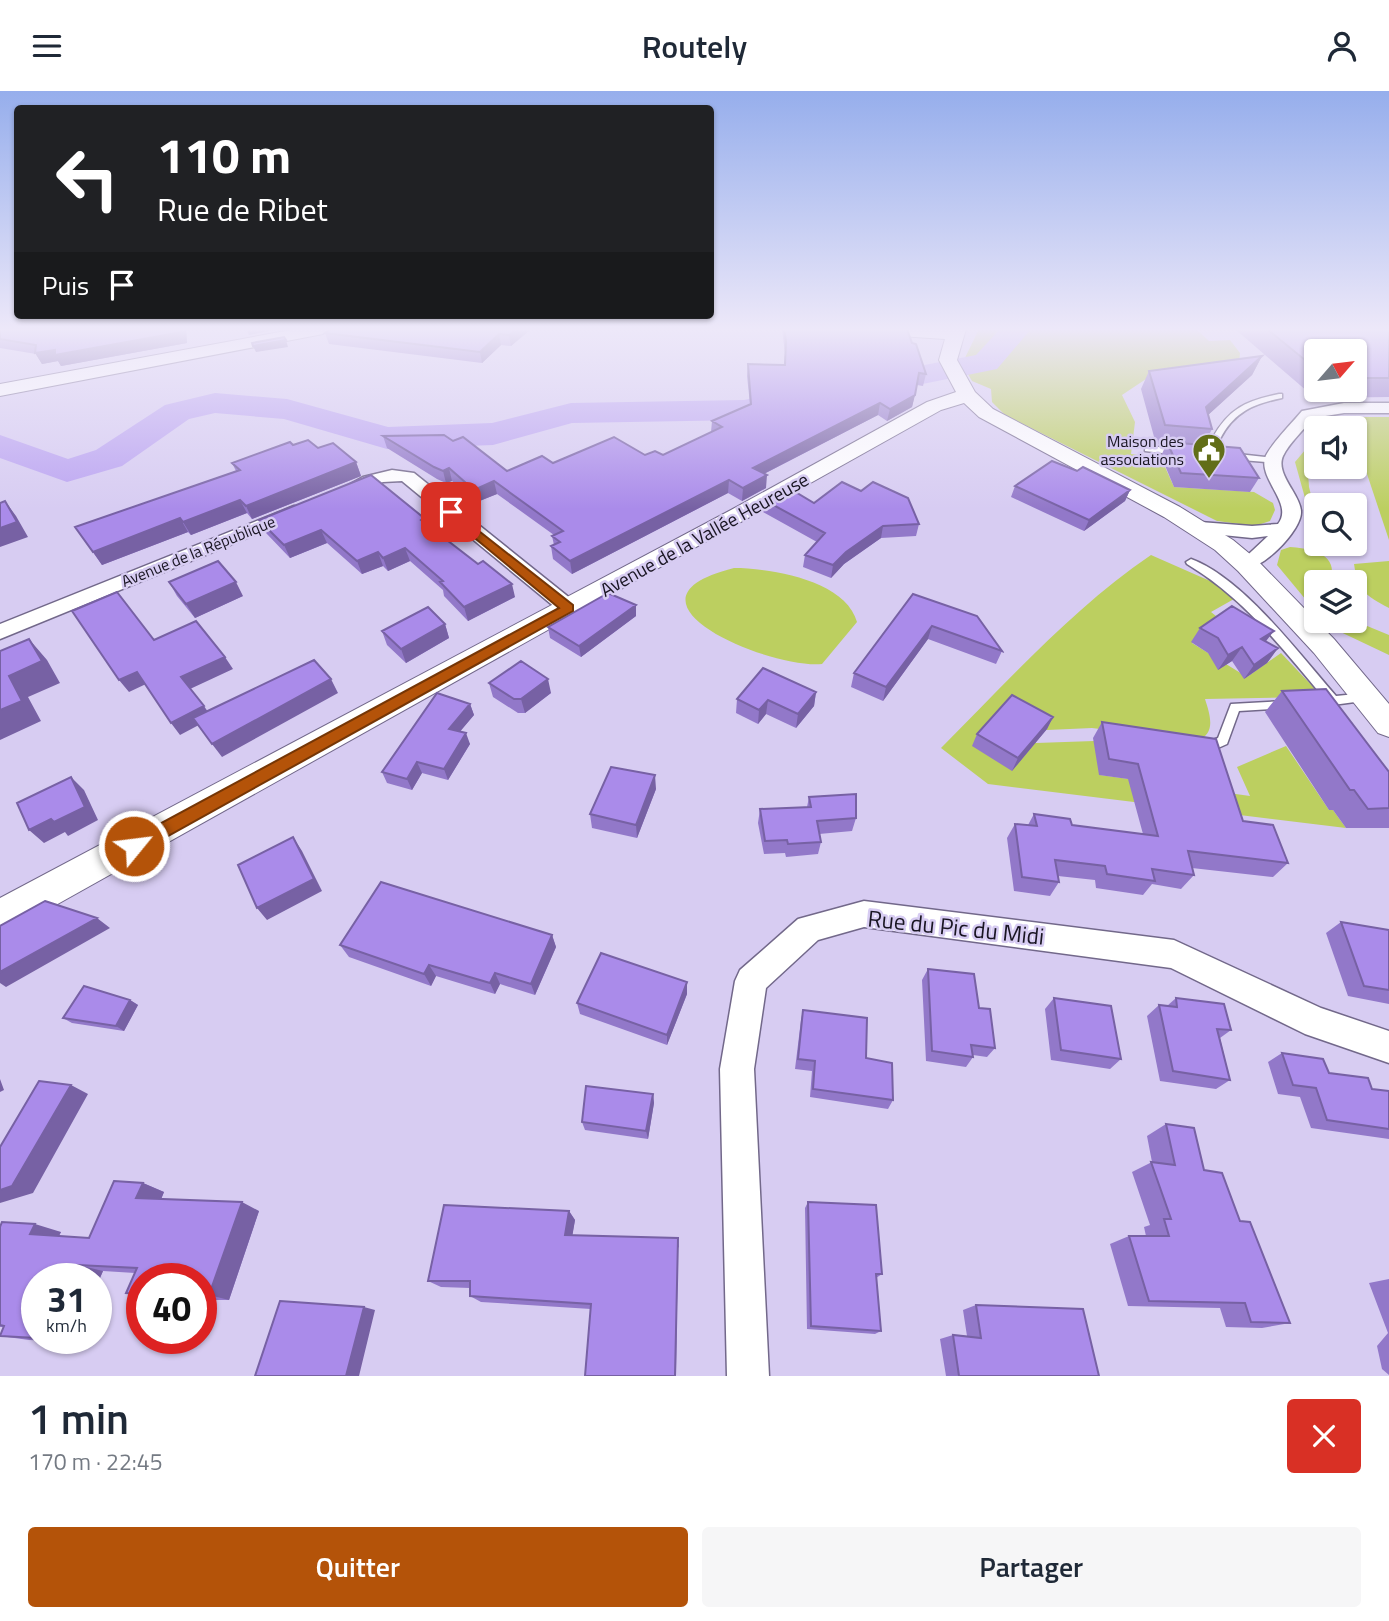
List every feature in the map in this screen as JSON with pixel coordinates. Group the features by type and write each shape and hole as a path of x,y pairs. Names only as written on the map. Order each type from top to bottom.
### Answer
{"street":[{"name":"Avenue de la Vallée Heureuse","path":"0,917 569,608 961,389"},
{"path":"964,389 986,414 1200,528 1247,565 1367,697 1389,725"},
{"path":"1247,565 1271,545 1291,520 1292,509 1274,470 1274,461 1286,439 1308,414 1344,408 1389,408"},
{"path":"334,496 385,475 398,474 408,477 569,608"},
{"name":"Avenue de la République","path":"0,632 308,506"},
{"path":"1200,528 1252,532 1284,529"},
{"name":"Rue du Pic du Midi","path":"748,1376 737,1069 751,981 809,929 864,914 1174,954 1315,1023 1389,1047"}],"lane":[{"path":"1274,461 1217,455 1216,439 1227,418 1260,400 1279,395"},
{"path":"1148,449 1190,453"},
{"path":"1191,562 1217,576 1238,594 1326,706"},
{"path":"1183,744 1209,747 1223,741 1235,707 1326,706 1367,697"}],"green space":[{"path":"991,389 1131,389 1122,395 1135,422 1131,454 1161,458 1174,487 1254,492 1273,503 1275,510 1270,521 1255,526 1217,521 1005,415 992,402"},
{"path":"1367,417 1389,417 1389,540 1367,474"},
{"path":"1304,451 1304,479 1308,479 1310,493 1304,494 1295,462"},
{"path":"1290,547 1304,549 1304,556 1323,556 1328,560 1332,570 1304,570 1304,598 1277,565 1281,550"},
{"path":"1151,555 1226,588 1234,599 1211,612 1216,616 1213,619 1219,623 1192,643 1247,677 1281,653 1316,690 1305,697 1205,699 1210,717 1209,729 1203,738 1196,741 1092,728 1047,730 1006,708 1036,743 1094,741 1100,775 1250,796 1237,767 1286,746 1329,810 1333,810 1346,828 988,784 941,748 1068,622"},
{"path":"1389,561 1389,608 1367,593 1367,570 1356,570 1354,564"},
{"path":"734,568 786,574 823,586 850,608 857,622 822,664 797,663 767,656 736,644 709,630 691,614 686,597 699,582"},
{"path":"1367,626 1389,635 1389,655 1343,633 1367,633"}],"building":[{"path":"750,389 916,389 915,395 890,409 880,403 753,468 767,475 743,488 729,480 570,561 551,546 560,542 552,536 563,531 494,481 474,490 449,468 443,471 434,467 383,436 444,435 453,441 463,437 507,471 542,456 553,463 614,437 645,455 655,451 663,455 722,427 712,421 751,404"},
{"path":"1154,389 1226,389 1206,407 1212,429 1165,425"},
{"path":"308,440 318,448 333,443 356,462 246,506 240,500 183,522 180,518 93,552 75,527 240,470 232,463 290,442 293,445"},
{"path":"1167,442 1240,448 1259,478 1181,473"},
{"path":"1052,461 1077,471 1083,467 1130,490 1089,520 1015,486"},
{"path":"371,475 424,518 421,520 478,564 483,561 512,584 464,607 440,582 443,581 405,548 383,558 378,552 357,561 321,530 284,545 259,520"},
{"path":"842,482 861,491 873,482 908,498 919,524 883,526 846,552 833,565 805,555 825,533 764,500 787,487 814,503"},
{"path":"5,501 17,522 0,528 0,503"},
{"path":"218,561 236,582 186,604 169,582"},
{"path":"117,592 154,640 196,621 225,657 181,677 204,706 171,723 137,672 119,680 72,611"},
{"path":"608,593 636,605 579,646 548,627"},
{"path":"913,594 977,616 1002,651 932,626 886,687 854,673"},
{"path":"1232,606 1274,631 1261,639 1278,648 1254,665 1242,647 1228,655 1218,638 1200,628"},
{"path":"428,607 445,624 401,649 382,631"},
{"path":"29,639 42,661 9,676 22,701 0,710 0,651"},
{"path":"314,660 331,679 212,744 193,718"},
{"path":"521,661 548,679 521,699 514,699 489,683"},
{"path":"763,668 816,692 798,714 768,700 759,710 737,699"},
{"path":"1326,689 1389,772 1389,808 1368,809 1354,790 1350,790 1282,691"},
{"path":"437,693 470,704 449,729 466,733 444,769 417,762 407,779 382,772"},
{"path":"1012,695 1053,717 1018,758 977,734"},
{"path":"1102,722 1216,739 1243,821 1273,825 1288,863 1188,851 1194,875 1152,869 1155,881 1107,874 1105,866 1055,860 1059,882 1022,877 1015,824 1037,826 1034,814 1070,819 1072,825 1158,836 1138,764 1109,759"},
{"path":"611,767 655,775 636,825 590,814"},
{"path":"71,777 85,807 29,830 17,803"},
{"path":"856,794 856,818 817,821 821,842 788,844 787,840 765,841 760,809 811,807 809,797"},
{"path":"293,837 314,879 257,908 238,865"},
{"path":"381,882 552,935 531,984 495,973 490,983 429,965 424,974 340,945"},
{"path":"45,901 97,918 0,972 0,926"},
{"path":"1341,922 1389,930 1389,990 1364,986"},
{"path":"601,953 687,982 667,1035 577,1003"},
{"path":"928,969 974,974 979,1008 990,1009 995,1048 971,1045 973,1057 932,1051"},
{"path":"84,986 130,1000 116,1026 63,1018"},
{"path":"1054,998 1111,1006 1121,1059 1061,1050"},
{"path":"1176,998 1224,1004 1231,1030 1217,1029 1230,1080 1173,1071 1159,1005 1177,1007"},
{"path":"803,1010 867,1018 866,1058 892,1063 893,1100 813,1089 815,1061 798,1059"},
{"path":"1282,1053 1323,1059 1329,1073 1368,1078 1372,1089 1389,1091 1389,1129 1327,1120 1316,1088 1293,1085"},
{"path":"39,1081 71,1085 12,1186 0,1190 0,1147"},
{"path":"586,1086 653,1094 646,1131 582,1122"},
{"path":"1166,1124 1194,1128 1204,1170 1222,1173 1240,1221 1250,1222 1290,1323 1251,1322 1245,1303 1149,1301 1129,1236 1169,1236 1164,1219 1171,1219 1151,1162 1175,1165"},
{"path":"114,1181 143,1183 136,1198 242,1202 217,1272 217,1263 126,1263 126,1267 112,1267 112,1263 21,1263 21,1337 0,1336 4,1326 0,1325 2,1222 35,1224 30,1234 89,1238"},
{"path":"808,1202 876,1205 882,1274 876,1274 881,1331 811,1326"},
{"path":"444,1205 569,1211 565,1235 678,1238 675,1376 585,1376 591,1304 470,1296 470,1281 428,1281"},
{"path":"280,1301 364,1307 346,1376 255,1376"},
{"path":"976,1305 1083,1309 1099,1376 959,1376 953,1335 981,1338"}],"waterway":[{"path":"0,446 67,471 109,458 177,412 215,403 287,409 387,438 493,434 571,413 744,410 850,389"}],"place":[{"name":"Maison des associations","path":"1209,480"}],"route":[{"path":"134,846 569,608 451,512"}]}
